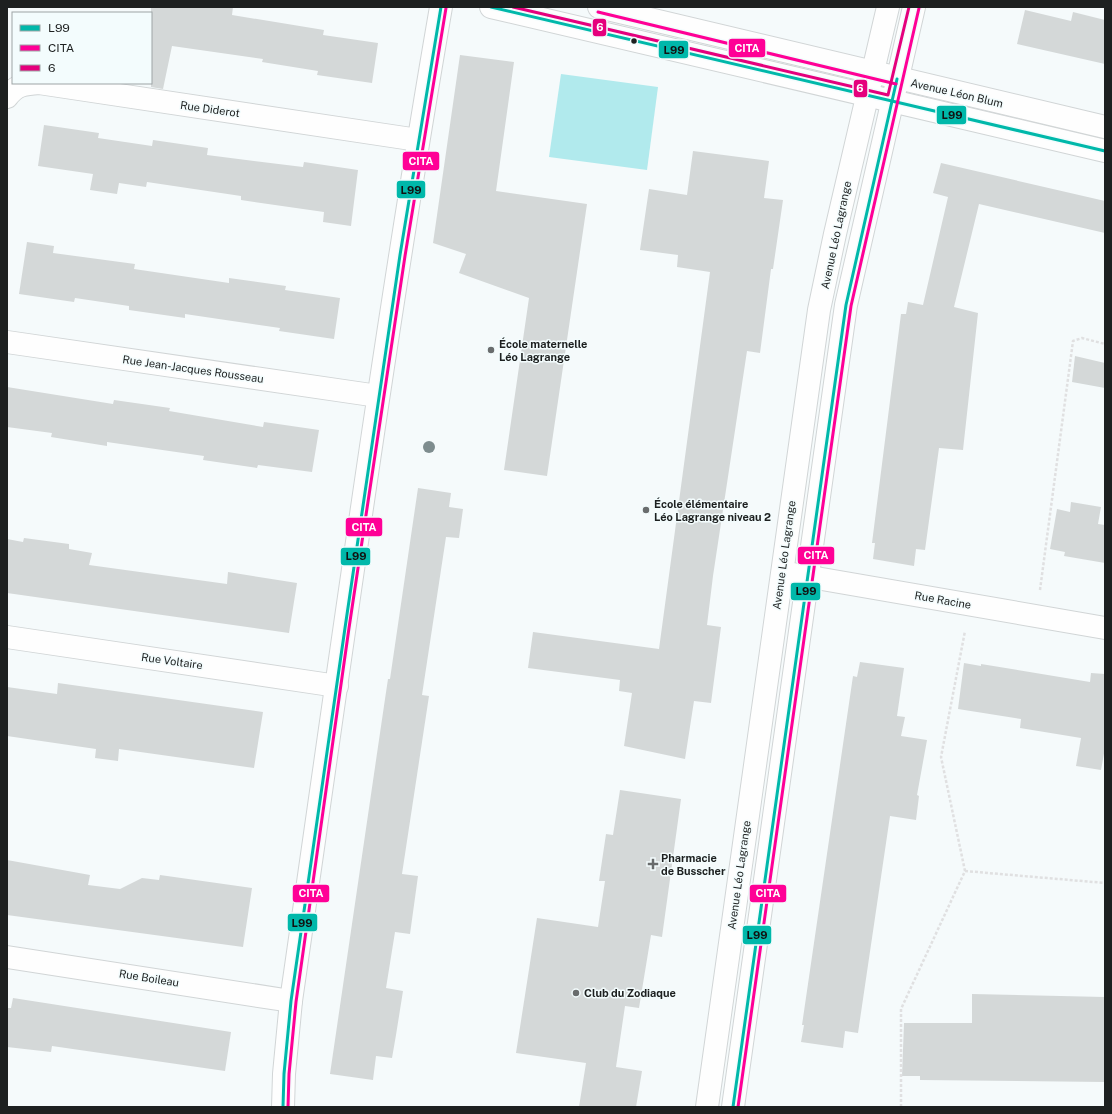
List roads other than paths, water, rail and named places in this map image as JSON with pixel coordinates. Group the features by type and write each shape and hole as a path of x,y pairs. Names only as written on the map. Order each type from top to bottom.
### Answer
{"street":[{"path":"283,1107 284,1074 291,1001 378,396 418,140 441,7"},
{"name":"Avenue Léon Blum","path":"492,7 963,119 1105,151"},
{"name":"Avenue Léon Blum","path":"599,7 897,79 1105,127"},
{"name":"Avenue Léo Lagrange","path":"707,1107 820,310 835,234 888,7"},
{"path":"732,1107 846,305 914,7"},
{"name":"Rue Diderot","path":"7,97 15,87 25,84 39,84 418,140"},
{"name":"Rue Jean-Jacques Rousseau","path":"7,342 378,396"},
{"name":"Rue Racine","path":"782,572 1105,628"},
{"name":"Rue Voltaire","path":"7,637 337,686"},
{"name":"Rue Boileau","path":"7,957 291,1001"}],"place":[{"name":"École maternelle Léo Lagrange","path":"491,350"},
{"name":"École élémentaire Léo Lagrange niveau 2","path":"646,510"},
{"name":"Pharmacie de Busscher","path":"653,864"},
{"name":"Club du Zodiaque","path":"576,993"}]}
